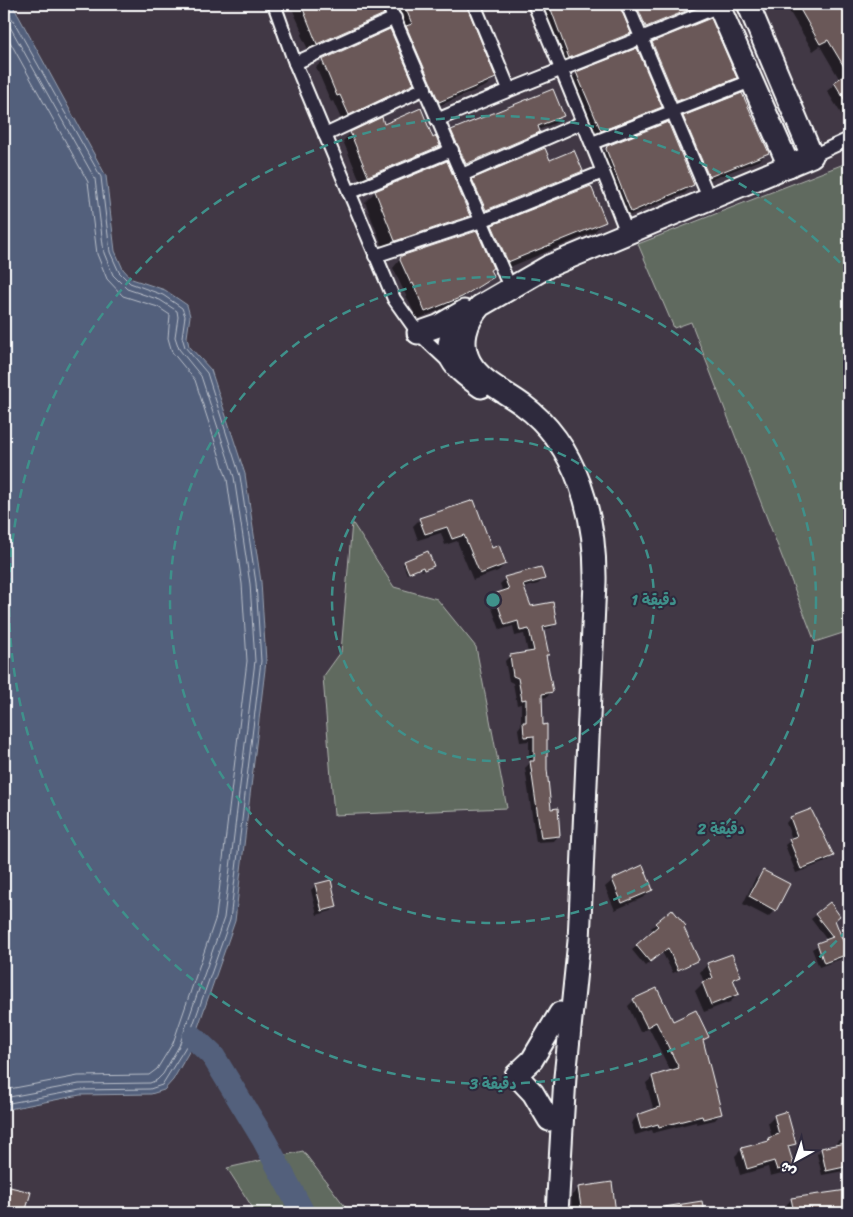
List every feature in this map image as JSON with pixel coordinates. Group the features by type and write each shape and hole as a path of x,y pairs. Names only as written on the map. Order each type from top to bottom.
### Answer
{"main road":[{"path":"465,370 469,360 465,341 466,331 474,314 488,300 549,266 812,156 748,4"},
{"path":"718,5 790,166"},
{"path":"418,333 438,326 466,309 484,291 506,278 549,266"},
{"path":"466,309 456,326 449,346 465,370 529,421 548,442 573,491 585,534 587,565 576,754 570,938 549,1120 546,1213"},
{"path":"465,370 534,414 559,444 569,461 585,499 594,540 595,582 579,941 564,1077 557,1213"},
{"path":"549,1120 533,1093 516,1075 532,1060 560,1013"}],"street":[{"path":"274,4 295,62 394,298 418,333 465,370"},
{"path":"388,4 506,278"},
{"path":"474,4 509,89"},
{"path":"534,4 563,70 582,123 592,143 627,233"},
{"path":"627,4 709,198"},
{"path":"437,120 509,89 563,70 642,38 718,5"},
{"path":"295,62 394,18"},
{"path":"592,143 751,81"},
{"path":"325,135 425,88"},
{"path":"462,174 582,123"},
{"path":"812,156 849,139"},
{"path":"349,193 452,150"},
{"path":"375,256 481,221 603,172"}],"shaded area":[{"path":"849,162 849,631 815,642 691,322 674,328 638,244"},
{"path":"352,522 394,587 437,599 476,647 507,808 334,815 323,677 341,652"},
{"path":"303,1151 350,1213 256,1213 227,1168"}],"water":[{"path":"4,4 12,4 106,176 115,251 123,269 132,279 165,290 187,305 190,316 187,337 189,346 211,370 245,474 261,582 266,661 235,921 190,1050 173,1080 164,1090 151,1094 80,1095 4,1110"}],"building":[{"path":"301,4 380,4 384,14 317,44"},
{"path":"404,4 466,4 496,78 439,102 406,26 412,24"},
{"path":"549,4 619,4 631,33 569,58"},
{"path":"636,4 703,4 646,27"},
{"path":"797,4 849,4 849,75 828,40 820,44"},
{"path":"711,18 737,78 677,101 652,42"},
{"path":"390,29 414,84 349,115 340,95 337,96 322,60"},
{"path":"637,48 662,107 601,131 576,72"},
{"path":"845,75 849,82 849,107 834,82"},
{"path":"553,89 564,116 538,126 540,132 466,164 451,130"},
{"path":"742,93 769,153 709,177 683,116"},
{"path":"421,108 433,138 436,136 440,146 368,176 350,132 382,117 384,124"},
{"path":"668,122 694,185 631,212 606,149 607,146"},
{"path":"545,148 550,160 574,150 583,171 486,210 472,179"},
{"path":"447,161 470,216 395,241 375,191"},
{"path":"591,186 606,222 508,262 492,225"},
{"path":"477,231 493,268 490,270 494,277 462,297 425,312 413,283 411,284 400,260 401,256"},
{"path":"474,500 492,548 499,545 506,564 480,574 464,535 452,539 447,527 425,534 419,518"},
{"path":"428,551 434,566 424,570 423,567 409,573 404,561"},
{"path":"541,567 545,579 523,585 531,606 553,602 557,624 543,627 549,655 546,655 553,692 542,694 543,725 547,724 547,769 551,809 558,808 560,836 541,838 530,761 534,761 534,736 524,737 523,722 526,722 526,699 522,700 518,678 513,676 510,655 534,651 529,629 520,631 518,621 505,625 494,594 509,589 504,577"},
{"path":"811,809 834,856 801,869 789,839 797,836 790,817"},
{"path":"643,865 653,890 622,903 612,879"},
{"path":"763,870 790,884 776,911 749,896"},
{"path":"331,880 337,907 322,911 315,884"},
{"path":"830,902 840,916 835,920 848,954 824,963 817,943 833,937 815,914"},
{"path":"672,909 686,926 684,928 699,960 678,970 668,948 650,962 636,945 658,926 655,923"},
{"path":"732,954 741,976 733,979 739,994 711,1005 702,982 713,978 707,963"},
{"path":"657,988 673,1021 696,1010 709,1037 703,1040 722,1114 703,1119 702,1116 659,1127 658,1124 641,1129 637,1115 660,1107 652,1076 679,1068 656,1022 647,1027 633,999"},
{"path":"787,1111 796,1144 788,1146 794,1166 777,1170 774,1161 747,1169 741,1148 769,1141 768,1138 779,1134 774,1115"},
{"path":"849,1142 849,1166 826,1171 821,1148"},
{"path":"612,1182 616,1213 582,1213 578,1187"},
{"path":"10,1187 31,1192 25,1213 4,1208"},
{"path":"847,1190 849,1213 794,1213 791,1198"},
{"path":"702,1201 704,1213 665,1213 664,1207"}],"waterway":[{"path":"194,1038 213,1056 264,1140 303,1213"}]}
